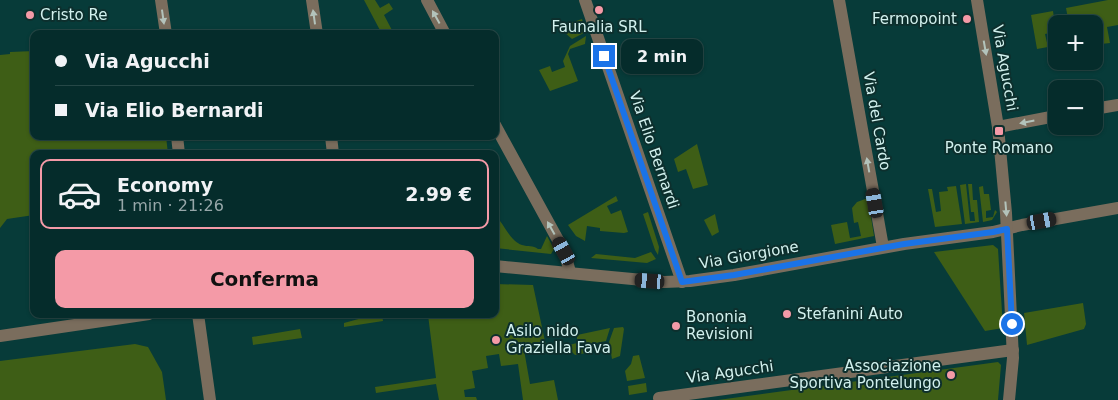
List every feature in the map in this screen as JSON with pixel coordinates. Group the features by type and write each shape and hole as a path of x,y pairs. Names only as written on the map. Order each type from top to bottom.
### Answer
{"street":[{"path":"161,0 165,30"},
{"path":"312,0 316,30"},
{"path":"427,0 443,30"},
{"name":"Via Elio Bernardi","path":"585,0 682,282"},
{"name":"Via del Cardo","path":"839,0 883,248"},
{"name":"Via Agucchi","path":"977,0 998,127 1007,229 1013,350 1009,400"},
{"path":"1103,108 1118,105"},
{"path":"998,127 1048,118"},
{"path":"499,132 564,251 570,272"},
{"name":"Via Giorgione","path":"499,266 637,280 682,282 734,275 883,248 993,232 1118,208"},
{"path":"0,336 122,318"},
{"path":"199,318 210,400"},
{"name":"Via Agucchi","path":"659,398 1013,350"}],"green space":[{"path":"364,0 375,0 380,8 389,3 393,9 384,15 392,30 380,30"},
{"path":"1108,0 1118,0 1118,25 1107,27 1110,43 1103,44 1103,15 1067,15 1066,8"},
{"path":"1053,11 1054,15 1048,15 1048,33 1045,34 1048,47 1037,49 1031,15"},
{"path":"582,19 586,32 572,39 564,32 562,26"},
{"path":"586,36 585,44 570,49 568,54 578,81 550,91 539,70 550,66 552,72 565,67 563,61 570,46"},
{"path":"30,51 30,140 166,140 168,150 30,150 30,216 7,219 0,228 0,55 10,54 10,52"},
{"path":"697,144 708,185 693,189 686,169 678,172 674,159"},
{"path":"966,184 970,221 975,221 974,212 971,212 968,184 972,184 973,200 977,200 979,222 965,224 960,185"},
{"path":"956,186 962,224 935,227 928,189 932,189 936,212 941,211 939,192 948,191 947,187"},
{"path":"983,186 984,194 989,194 991,210 986,211 986,218 993,217 995,210 997,212 992,220 983,222 979,187"},
{"path":"616,196 618,201 607,206 611,214 621,210 628,232 600,231 600,228 587,226 585,241 576,236 568,225"},
{"path":"868,198 874,236 835,244 831,225 847,222 850,238 861,236 858,222 854,223 852,208 857,202"},
{"path":"648,212 659,247 658,255 643,214"},
{"path":"715,214 719,232 712,236 704,220"},
{"path":"499,222 512,238 524,246 541,249 547,236 554,249 551,254 499,248"},
{"path":"993,245 998,249 1003,328 985,331 934,252"},
{"path":"651,252 656,259 647,263 591,258 596,254 635,258"},
{"name":"Asilo nido Graziella Fava","path":"499,284 533,285 546,346 524,350 530,384 554,380 558,400 523,400 518,364 501,366 499,354 486,356 488,368 472,371 475,388 464,390 465,397 476,397 477,400 439,400 436,384 376,393 375,387 436,378 428,318 499,318"},
{"path":"1083,303 1086,324 1084,329 1027,345 1024,313"},
{"path":"362,318 383,318 383,321 344,327 344,323"},
{"path":"623,327 620,356 612,359 609,342 614,328"},
{"path":"610,328 606,341 586,345 584,347 586,353 575,355 571,351 569,345 577,343 577,335"},
{"path":"300,329 302,338 253,345 252,337"},
{"path":"135,344 148,347 162,372 166,400 0,400 0,361"},
{"path":"639,355 645,378 627,381 625,371 631,364 633,356"},
{"name":"Associazione Sportiva Pontelungo","path":"998,362 1001,365 998,400 718,400"},
{"path":"646,383 647,392 629,395 628,386"}],"place":[{"name":"Faunalia SRL","path":"599,10"},
{"name":"Cristo Re","path":"30,15"},
{"name":"Fermopoint","path":"967,19"},
{"name":"Ponte Romano","path":"999,131"},
{"name":"Stefanini Auto","path":"787,314"},
{"name":"Bononia Revisioni","path":"676,326"},
{"name":"Asilo nido Graziella Fava","path":"496,340"},
{"name":"Associazione Sportiva Pontelungo","path":"951,375"}],"route":[{"path":"604,56 682,282 734,275 921,241 1007,229 1012,324"}]}
